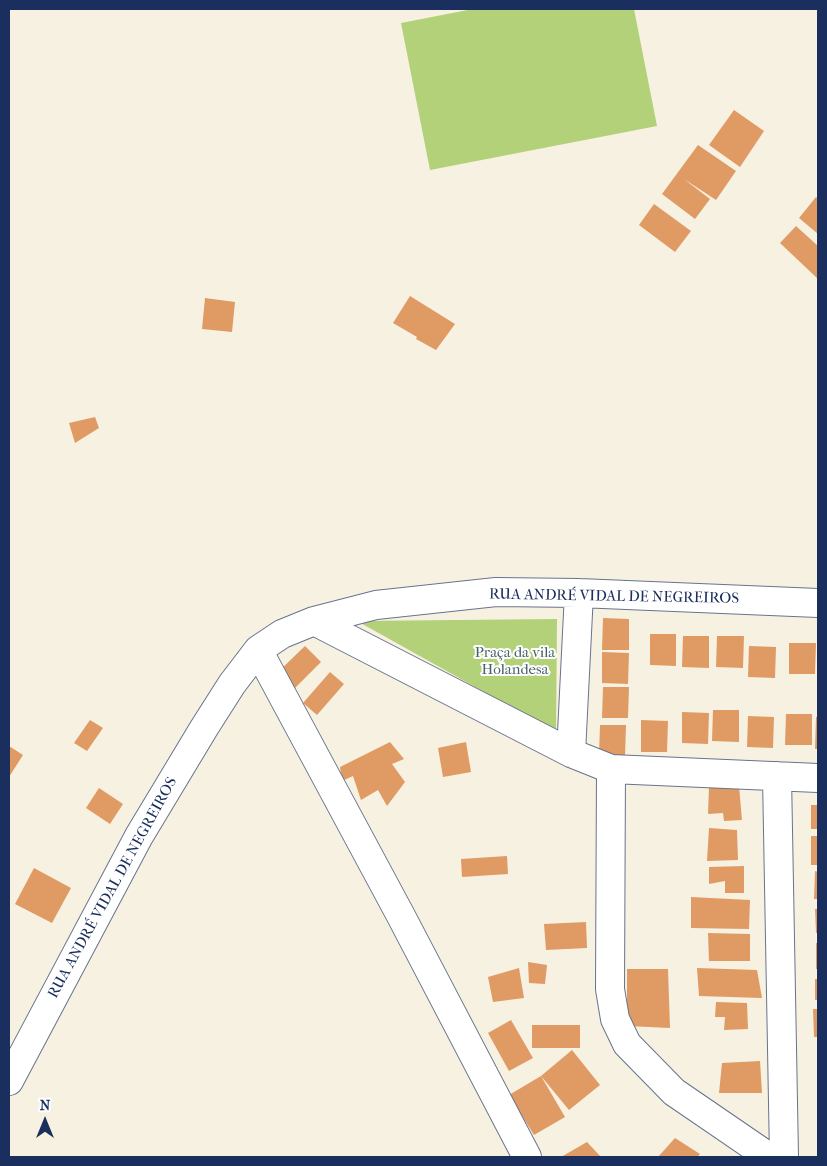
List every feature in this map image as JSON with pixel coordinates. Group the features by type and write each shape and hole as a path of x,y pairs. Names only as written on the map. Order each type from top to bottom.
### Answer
{"street":[{"name":"RUA ANDRÉ VIDAL DE NEGREIROS","path":"9,1081 139,836 232,684 258,650 282,634 314,621 376,606 412,600 496,592 580,593 818,603"},
{"path":"572,753 580,593"},
{"path":"314,621 572,753 611,769 818,778"},
{"path":"258,650 402,916 527,1157"},
{"path":"611,769 610,989 615,1019 626,1044 674,1092 769,1157"},
{"path":"777,776 784,1157"}],"green space":[{"path":"473,9 634,9 657,126 430,170 401,23"},
{"name":"Praça da vila Holandesa","path":"557,619 556,732 357,621"}],"building":[{"path":"734,110 764,131 740,167 709,145"},
{"path":"698,145 736,171 716,200 684,179 710,199 695,219 662,194"},
{"path":"816,197 818,199 818,234 799,218"},
{"path":"654,204 691,231 675,252 639,225"},
{"path":"796,226 818,246 818,279 780,243"},
{"path":"410,296 455,324 436,350 393,323"},
{"path":"205,298 235,302 232,332 202,329"},
{"path":"95,417 99,428 75,443 69,423"},
{"path":"603,618 629,619 629,650 602,650"},
{"path":"650,634 676,634 676,666 650,665"},
{"path":"683,636 709,636 709,668 682,667"},
{"path":"717,636 744,636 743,668 716,667"},
{"path":"789,643 816,643 815,674 789,674"},
{"path":"305,646 321,662 292,691 276,674"},
{"path":"749,646 776,647 775,678 748,677"},
{"path":"602,652 629,653 628,684 602,683"},
{"path":"330,672 344,684 317,715 303,703"},
{"path":"603,687 629,687 628,718 602,718"},
{"path":"713,710 739,710 739,742 712,741"},
{"path":"682,712 709,713 708,744 682,743"},
{"path":"786,714 812,714 812,745 785,745"},
{"path":"748,716 774,717 773,748 747,747"},
{"path":"816,717 818,717 818,749 815,749"},
{"path":"90,720 103,728 87,751 74,743"},
{"path":"641,720 668,721 667,752 641,752"},
{"path":"600,725 626,725 625,757 599,756"},
{"path":"390,742 404,759 392,764 405,782 387,806 378,790 361,800 353,776 342,781 340,767"},
{"path":"466,742 471,772 443,777 438,748"},
{"path":"9,746 23,755 9,777"},
{"path":"739,786 742,820 724,821 723,813 708,814 709,787"},
{"path":"99,788 123,804 110,824 86,808"},
{"path":"811,805 818,805 818,829 811,829"},
{"path":"709,828 737,830 738,860 707,861"},
{"path":"811,836 818,836 818,865 811,865"},
{"path":"507,856 508,874 462,877 461,859"},
{"path":"744,866 744,893 725,893 725,881 709,884 709,867"},
{"path":"34,868 71,888 52,923 15,904"},
{"path":"815,871 818,872 818,899 814,899"},
{"path":"691,897 750,900 749,929 691,928"},
{"path":"815,909 818,909 818,933 816,933"},
{"path":"586,922 587,948 546,950 544,924"},
{"path":"708,933 750,934 750,961 709,961"},
{"path":"816,943 818,943 818,969 816,969"},
{"path":"528,962 547,965 545,984 529,983"},
{"path":"519,968 524,998 493,1002 488,977"},
{"path":"697,968 757,970 762,998 699,996"},
{"path":"627,969 668,969 670,1028 627,1026"},
{"path":"815,979 818,979 818,1000 815,1000"},
{"path":"716,1002 747,1003 748,1029 724,1030 725,1017 715,1017"},
{"path":"813,1009 818,1009 818,1037 814,1037"},
{"path":"511,1020 533,1058 509,1071 488,1033"},
{"path":"532,1025 580,1025 580,1048 532,1048"},
{"path":"572,1050 600,1085 569,1110 541,1076"},
{"path":"760,1061 762,1093 719,1093 722,1063"},
{"path":"541,1076 565,1117 534,1135 509,1095"},
{"path":"675,1138 700,1154 697,1157 658,1157"},
{"path":"587,1142 601,1157 561,1157"}]}
